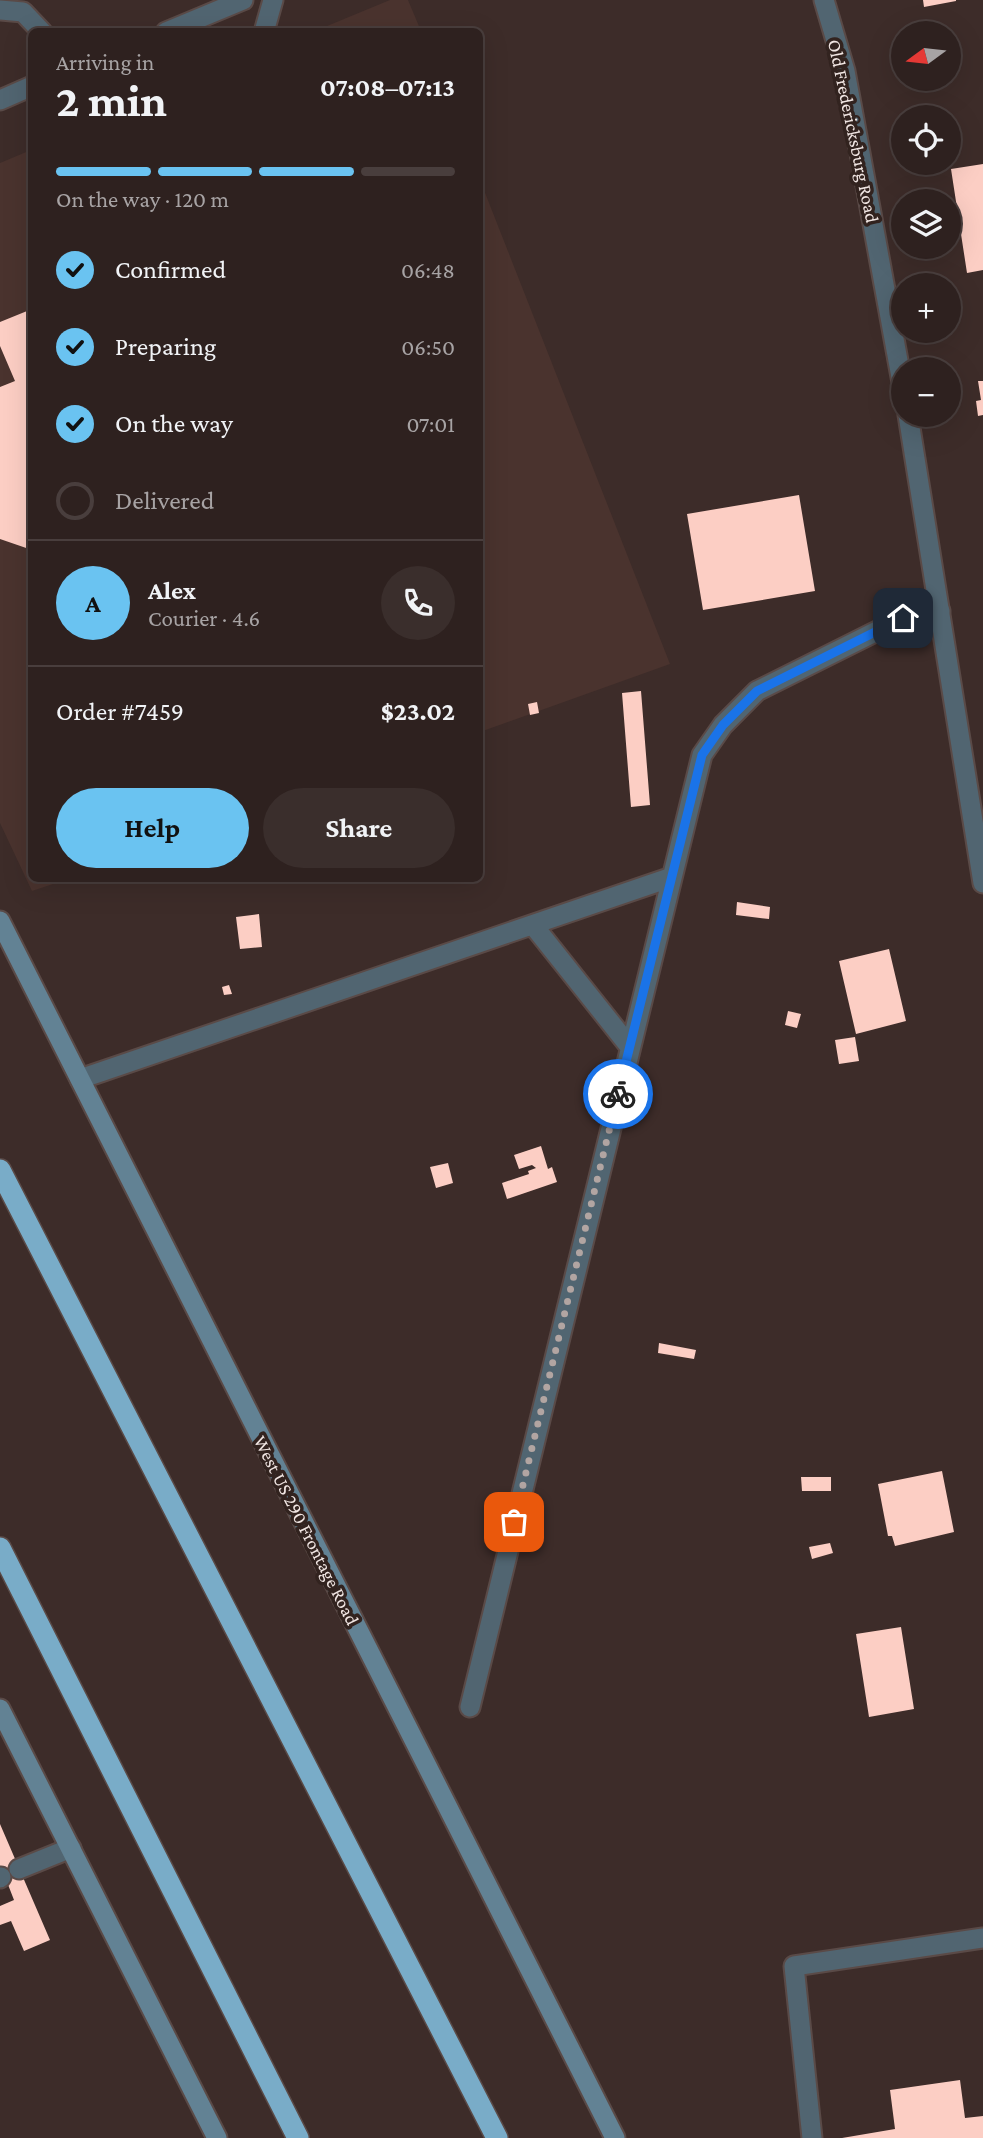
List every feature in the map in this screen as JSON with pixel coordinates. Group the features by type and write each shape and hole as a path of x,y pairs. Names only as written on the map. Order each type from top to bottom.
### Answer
{"highway":[{"path":"0,1170 497,2138"},
{"path":"0,1548 298,2138"}],"main road":[{"name":"West US 290 Frontage Road","path":"0,921 615,2138"},
{"path":"0,1709 217,2138"}],"street":[{"path":"176,28 243,0"},
{"path":"265,28 273,0"},
{"name":"Old Fredericksburg Road","path":"824,0 845,71 897,357"},
{"path":"0,10 23,12 38,28"},
{"path":"0,100 28,88"},
{"path":"910,427 983,883"},
{"path":"470,1707 702,755 723,725 757,691 903,618 940,611"},
{"path":"80,1080 672,877"},
{"path":"533,925 629,1047"},
{"path":"19,1869 71,1848"},
{"path":"812,2138 794,1966 983,1938"}],"shaded area":[{"path":"390,0 408,0 420,28 322,28"},
{"path":"28,151 28,882 59,882 32,891 0,823 0,163"},
{"path":"483,188 670,664 483,731"}],"building":[{"path":"923,0 956,0 956,1 924,7"},
{"path":"983,164 983,270 967,273 961,234 961,189 954,189 952,175 961,175 961,167"},
{"path":"28,311 28,549 0,539 0,387 15,381 0,346 0,322"},
{"path":"978,381 983,381 983,415 978,416 976,401 981,400"},
{"path":"799,495 815,591 703,610 687,514"},
{"path":"641,691 650,805 631,807 622,693"},
{"path":"537,702 539,713 530,715 528,704"},
{"path":"737,902 770,907 769,919 736,915"},
{"path":"259,914 262,947 240,949 236,917"},
{"path":"889,949 906,1021 856,1034 839,961"},
{"path":"229,985 232,994 224,995 222,987"},
{"path":"788,1011 801,1014 797,1028 785,1025"},
{"path":"855,1037 859,1061 839,1064 835,1040"},
{"path":"541,1146 548,1169 552,1167 557,1182 507,1199 502,1183 529,1174 528,1171 536,1168 532,1165 519,1169 514,1155"},
{"path":"448,1163 453,1183 436,1188 430,1167"},
{"path":"659,1343 696,1350 694,1359 658,1353"},
{"path":"942,1471 954,1532 895,1546 892,1536 888,1536 878,1484"},
{"path":"801,1477 831,1477 831,1491 802,1491"},
{"path":"830,1543 833,1553 812,1559 809,1547"},
{"path":"901,1627 914,1709 869,1717 856,1634"},
{"path":"0,1824 50,1940 24,1951 11,1921 0,1925 0,1906 14,1900 7,1882 0,1876"},
{"path":"960,2080 965,2118 983,2116 983,2138 842,2138 895,2129 890,2090"}],"way so far":[{"path":"514,1522 618,1094"}],"route":[{"path":"618,1094 702,755 723,725 757,691 903,618"}]}
